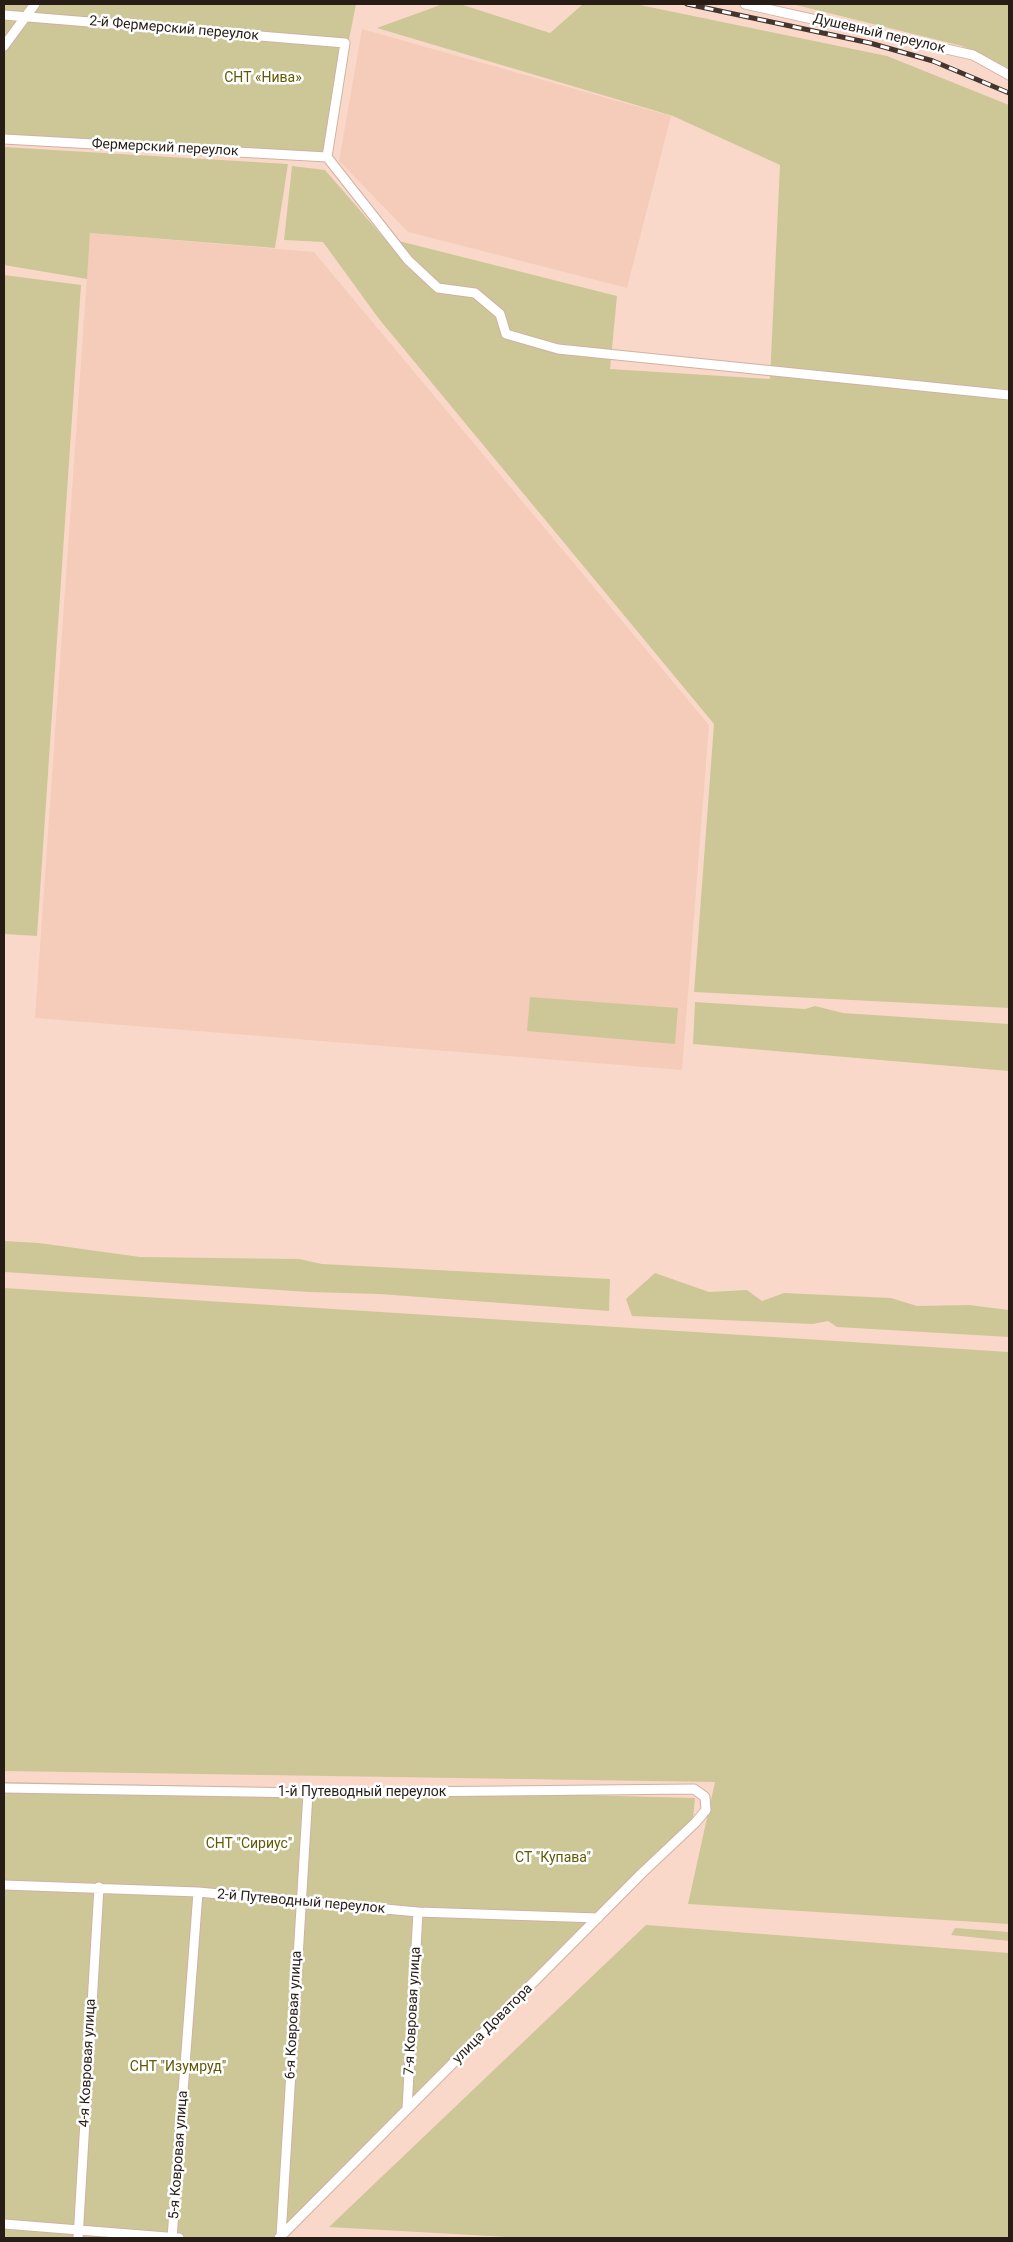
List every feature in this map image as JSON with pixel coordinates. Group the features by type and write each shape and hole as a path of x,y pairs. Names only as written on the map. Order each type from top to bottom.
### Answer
{"street":[{"path":"4,46 35,4"},
{"name":"Душевный переулок","path":"745,4 973,55 1009,75"},
{"name":"2-й Фермерский переулок","path":"4,15 345,43 327,158"},
{"name":"Фермерский переулок","path":"4,139 327,158"},
{"path":"327,158 408,260 438,288 475,293 500,314 506,334 558,349 1009,395"},
{"name":"1-й Путеводный переулок","path":"4,1788 308,1793 694,1789 705,1797 706,1810"},
{"name":"6-я Ковровая улица","path":"280,2237 308,1793"},
{"name":"улица Доватора","path":"280,2237 706,1810"},
{"name":"2-й Путеводный переулок","path":"4,1885 198,1892 418,1912 598,1918"},
{"name":"4-я Ковровая улица","path":"78,2234 99,1887"},
{"name":"5-я Ковровая улица","path":"172,2238 198,1892"},
{"name":"7-я Ковровая улица","path":"407,2109 418,1912"},
{"path":"4,2224 78,2234 179,2238"}],"shaded area":[{"path":"362,29 671,116 627,288 408,232 339,161"},
{"path":"90,233 314,252 709,725 682,1070 35,1018"}],"green space":[{"name":"СНТ «Нива»","path":"4,4 356,4 326,157 4,138"},
{"path":"443,4 460,4 550,33 583,4 635,4 887,56 1009,105 1009,1008 694,992 714,724 379,319 323,242 284,240 292,166 325,170 383,237 617,296 610,369 770,379 780,165 673,116 377,28"},
{"path":"792,4 1009,4 1009,69 962,46"},
{"path":"4,147 288,164 275,248 90,233 87,279 4,265"},
{"path":"4,275 81,285 37,936 4,934"},
{"path":"530,997 678,1008 675,1044 527,1031"},
{"path":"695,1002 805,1009 815,1006 843,1013 1009,1024 1009,1071 693,1044"},
{"path":"4,1241 39,1243 140,1257 299,1259 322,1264 610,1279 609,1311 379,1294 309,1292 4,1272"},
{"path":"655,1273 709,1292 747,1290 762,1301 784,1293 891,1298 917,1306 969,1305 1009,1310 1009,1337 837,1327 828,1321 813,1324 632,1316 626,1299"},
{"path":"4,1288 1009,1352 1009,1924 688,1904 715,1782 4,1771"},
{"name":"СНТ \"Изумруд\"","path":"4,1782 695,1798 693,1819 284,2238 4,2238"},
{"path":"646,1925 1009,1953 1009,2238 525,2238 329,2227"},
{"path":"955,1928 1009,1932 1009,1941 951,1935"}],"railway":[{"path":"687,4 870,43 933,61 1009,93"}],"park label":[{"name":"СНТ \"Сириус\"","path":"249,1844"},
{"name":"СТ \"Купава\"","path":"553,1858"}]}
